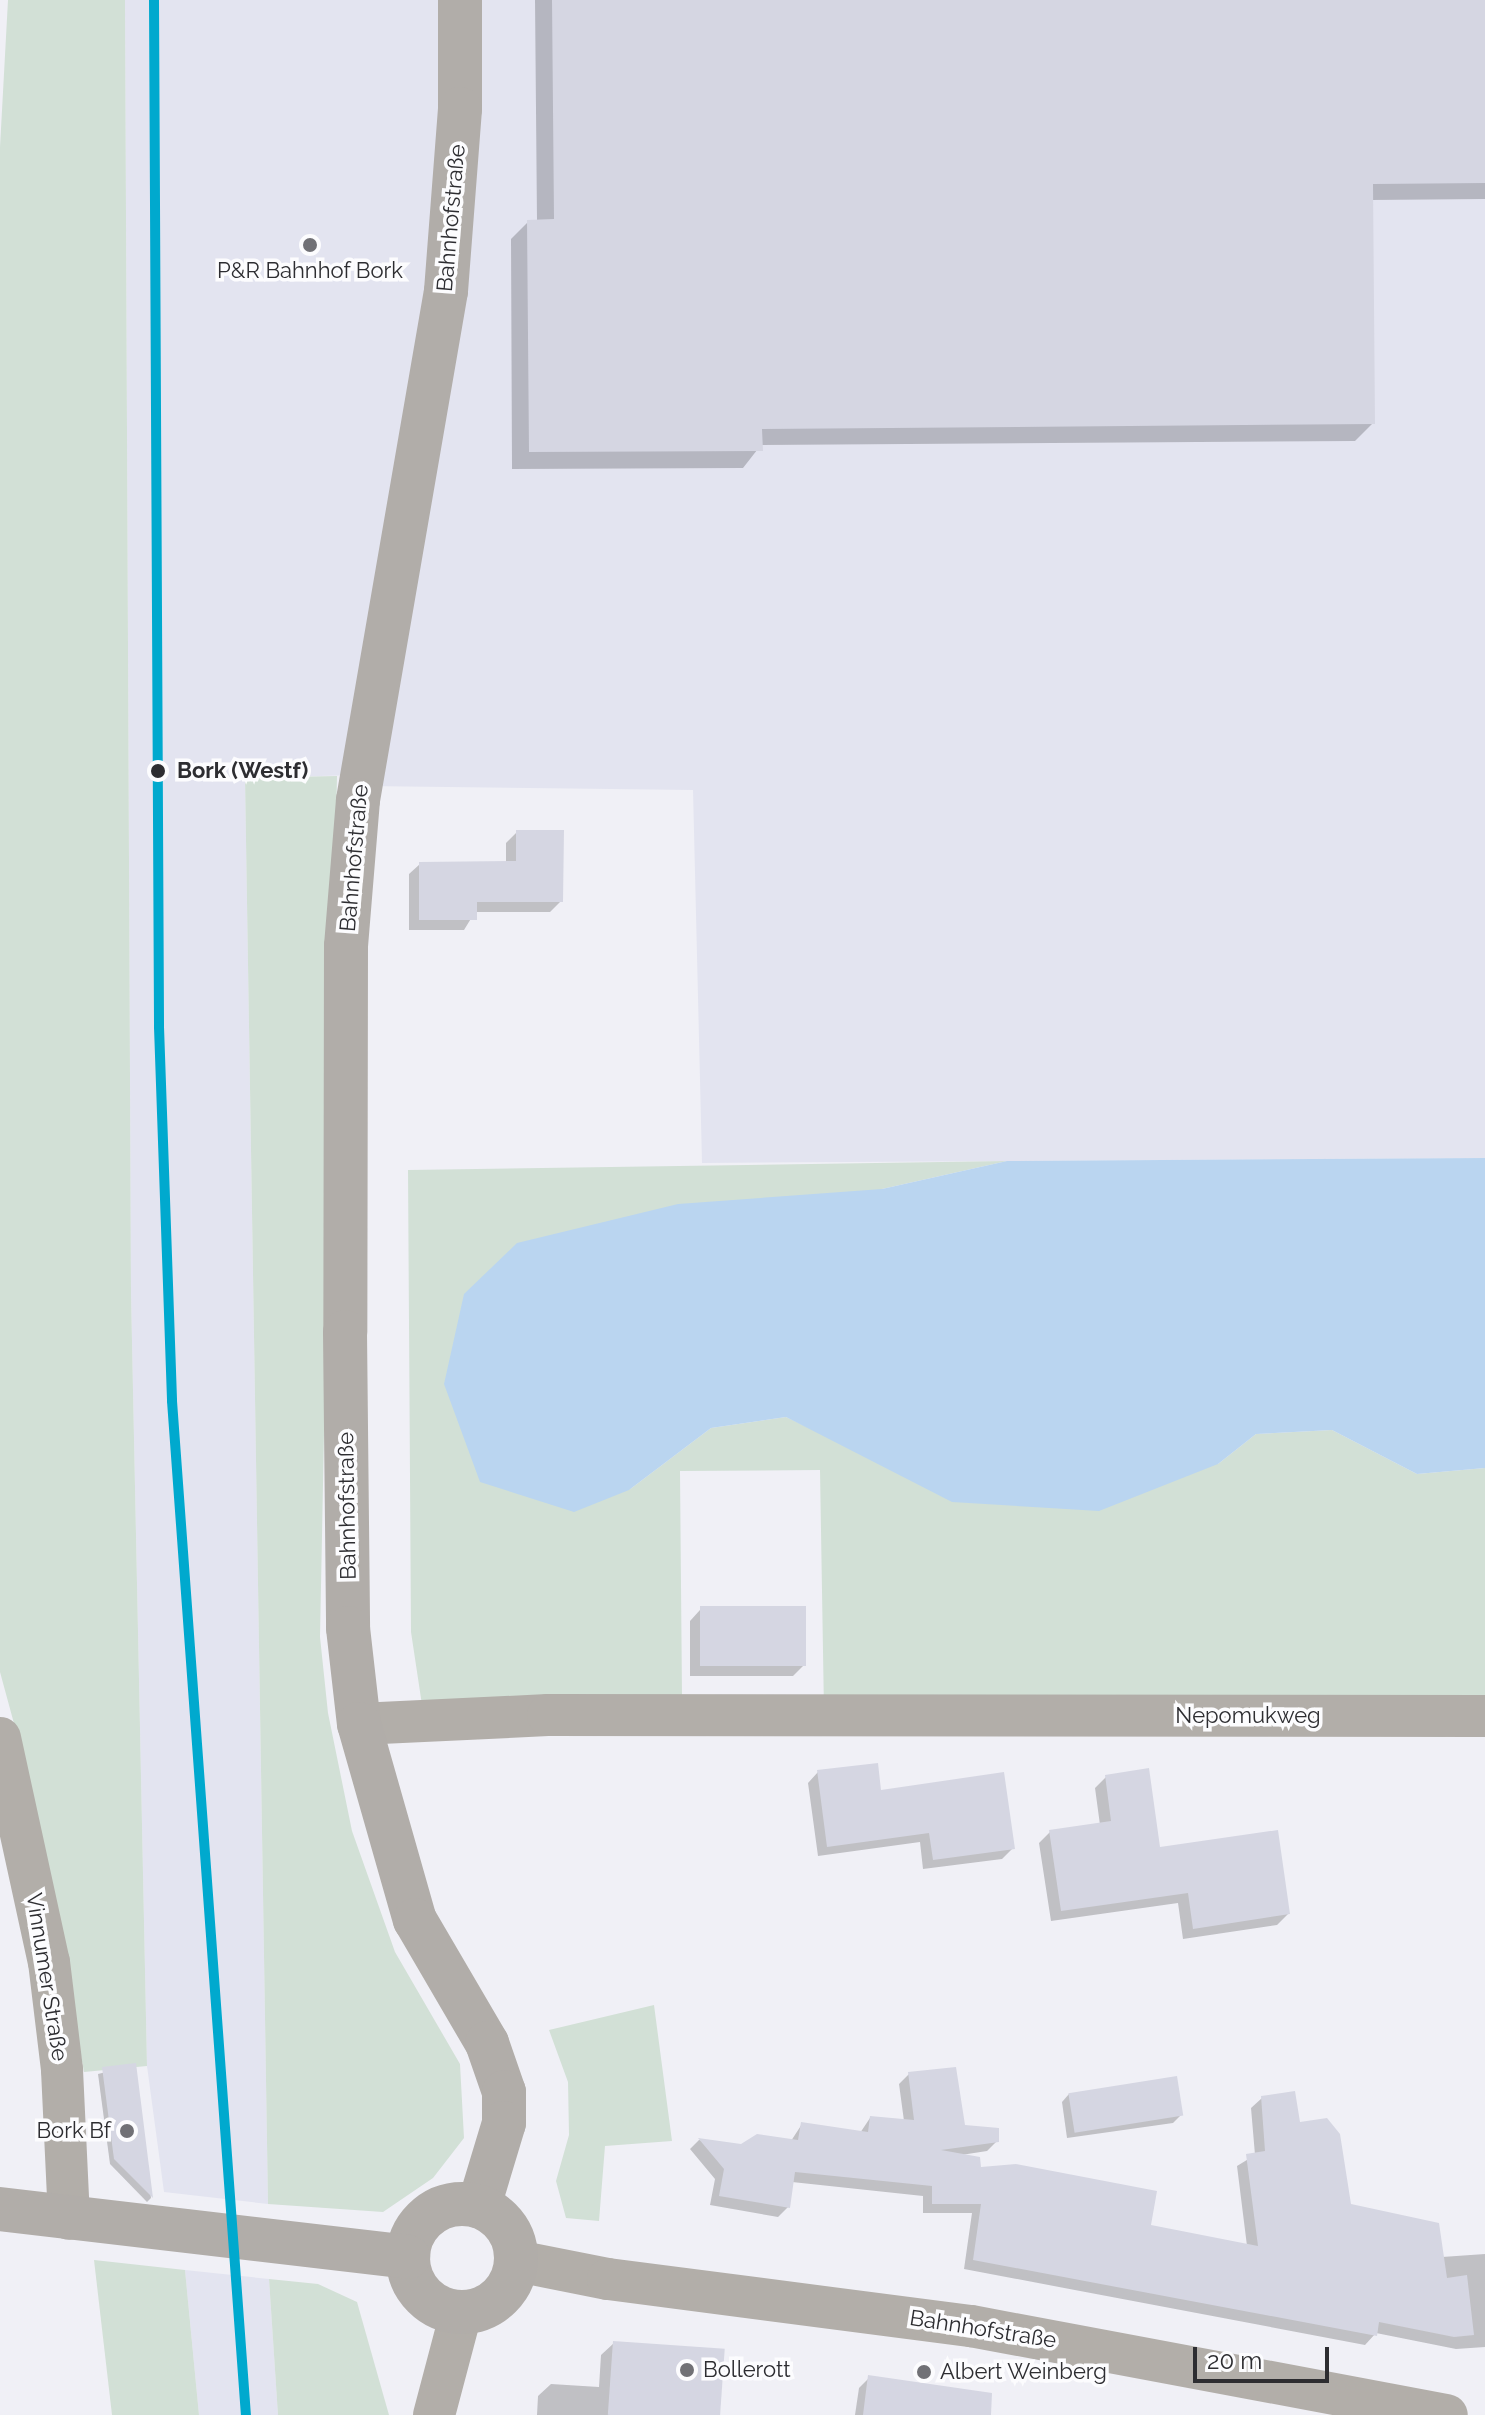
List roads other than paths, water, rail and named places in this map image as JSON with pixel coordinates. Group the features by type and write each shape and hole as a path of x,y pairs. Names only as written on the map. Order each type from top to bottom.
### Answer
{"street":[{"name":"Bahnhofstraße","path":"460,0 460,109 446,291 361,769 346,946 348,1628 359,1724 415,1920 487,2043 504,2092 504,2123 479,2206"},
{"name":"Nepomukweg","path":"359,1724 548,1715 1485,1716"},
{"name":"Vinnumer Straße","path":"0,1738 49,1962 83,2220"},
{"path":"454,2205 479,2206 499,2218 513,2238 517,2261 512,2281 499,2298 461,2313 440,2308 423,2296 411,2278 408,2257 414,2233 431,2214 454,2205"},
{"path":"0,2209 408,2257"},
{"name":"Bahnhofstraße","path":"517,2261 608,2279 971,2326 1447,2415"},
{"path":"434,2415 461,2313"}],"water":[{"path":"1485,1158 1485,1468 1417,1474 1332,1430 1256,1434 1218,1464 1099,1511 952,1502 786,1417 711,1428 629,1490 574,1512 480,1482 444,1384 464,1294 517,1243 678,1204 882,1189 1007,1161"}],"place":[{"name":"P&R Bahnhof Bork","path":"310,245"},
{"name":"Bork (Westf)","path":"158,771"},
{"name":"Bork Bf","path":"127,2131"},
{"name":"Bollerott","path":"687,2370"},
{"name":"Albert Weinberg","path":"924,2372"}]}
